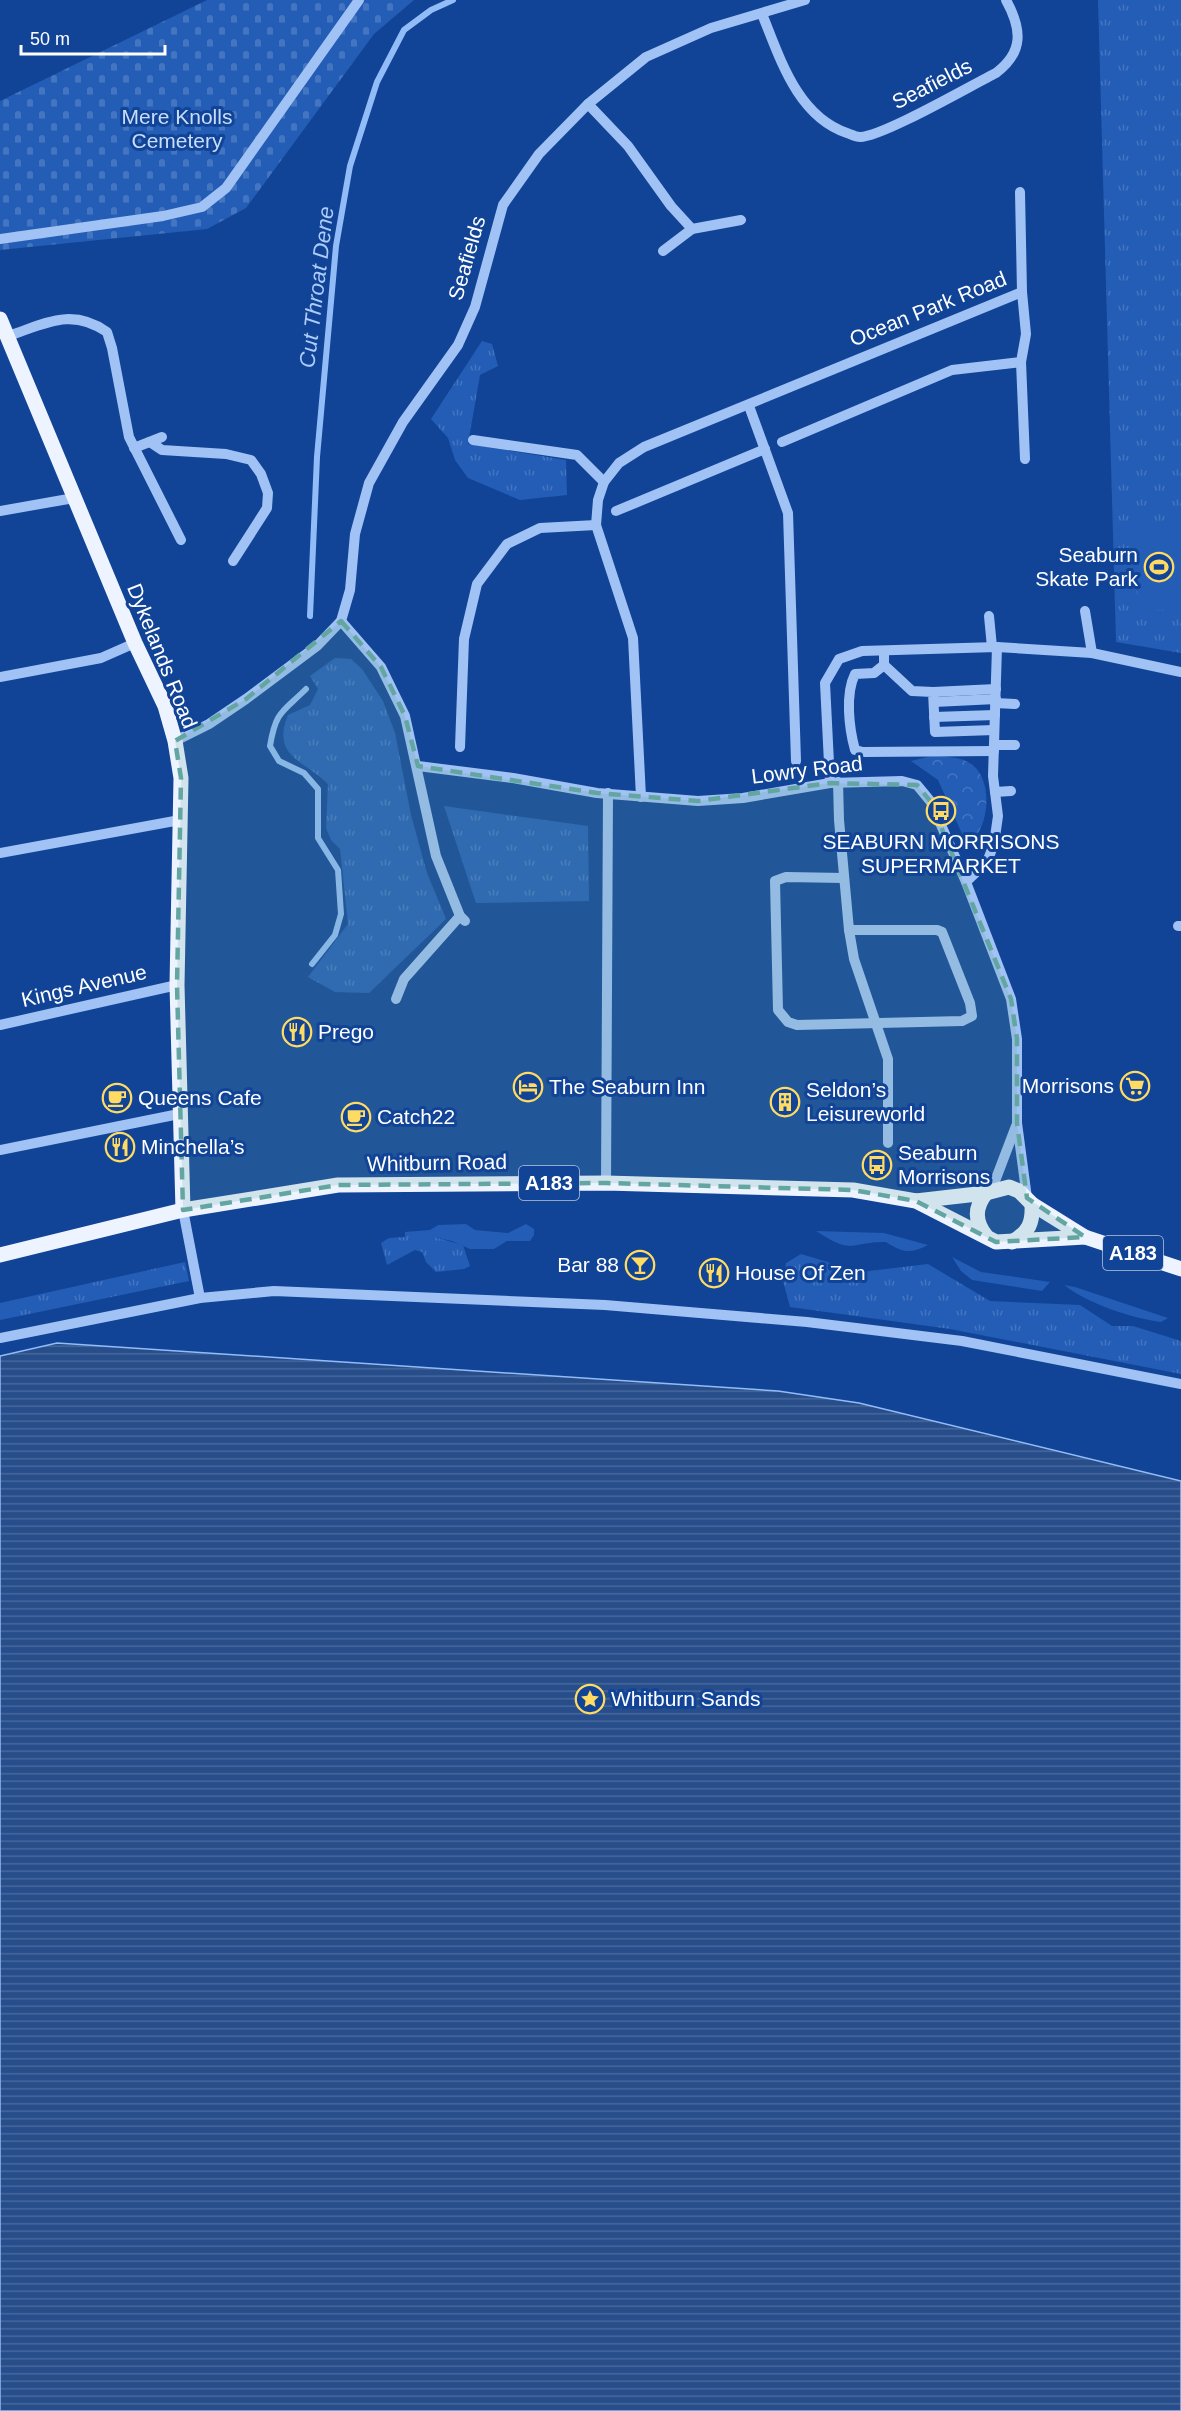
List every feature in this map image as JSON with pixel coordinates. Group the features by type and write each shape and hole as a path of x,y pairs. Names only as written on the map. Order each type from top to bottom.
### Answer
{"main road":[{"name":"Dykelands Road","path":"0,320 135,643 165,706 175,741 181,778 177,985 183,1210"},
{"name":"Whitburn Road","path":"0,1255 183,1210 338,1185 606,1183 853,1190 916,1201"},
{"name":"A183","path":"916,1201 1009,1187 1085,1237 1181,1269"},
{"path":"986,1236 979,1226 976,1214 989,1191"},
{"name":"A183","path":"916,1201 996,1242 1085,1237"},
{"path":"1010,1243 1025,1234 1032,1221 1029,1201"}],"street":[{"path":"0,239 163,216 202,207 226,188 360,0"},
{"name":"Seafields","path":"341,621 350,590 355,534 369,483 403,422 458,345 475,307 503,205 539,154 588,104 646,57 711,28 805,0"},
{"name":"Seafields","path":"762,14 790,82 811,109 833,129 859,138 883,130 996,73 1011,62 1019,37 1013,13 1006,0"},
{"path":"588,104 628,146 671,206 692,229"},
{"path":"1020,192 1022,292"},
{"path":"663,251 692,229 741,220"},
{"name":"Ocean Park Road","path":"641,796 633,638 596,525 598,500 604,483 619,463 644,447 749,406 1022,292 1026,334 1021,362 1025,459"},
{"path":"8,336 65,318 87,320 107,332 129,437 182,540"},
{"path":"782,442 951,370 1021,362"},
{"path":"749,406 788,513 796,761"},
{"path":"134,448 162,437"},
{"path":"473,440 577,455 604,483"},
{"path":"150,442 162,450 226,454 251,460 261,474 268,493 267,508 233,561"},
{"path":"616,511 765,449"},
{"path":"0,511 74,498"},
{"path":"460,747 464,639 477,584 507,544 540,528 596,525"},
{"path":"1085,612 1092,653"},
{"path":"966,882 987,862 994,844 998,816 994,748 995,646 989,616"},
{"path":"175,741 209,724 246,699 316,646 341,621 381,667 405,716 418,766 436,856 462,918 404,979 396,999"},
{"path":"0,677 101,658 135,643"},
{"path":"888,1143 888,1059 854,959 834,783 825,683 839,659 862,651 995,646 1092,653 1181,672"},
{"path":"884,651 884,664 912,692 933,697 1015,704"},
{"path":"884,664 874,673 855,674 849,686 852,739 855,750 863,752 994,748 1015,745"},
{"path":"933,697 935,732 994,730"},
{"path":"934,717 996,702"},
{"name":"Lowry Road","path":"418,766 608,793 698,801 742,798 834,783 902,781 917,785 931,802 966,882 1011,999 1017,1039 1017,1123 1029,1201"},
{"path":"995,792 1011,791"},
{"path":"606,1183 608,793"},
{"path":"0,853 180,820"},
{"path":"844,878 786,877 776,880 778,1010 788,1022 797,1025 962,1021 972,1016 942,932 937,930 849,930"},
{"name":"Kings Avenue","path":"0,1025 177,985"},
{"path":"0,1150 179,1114"},
{"name":"Lowry Road","path":"989,1191 1017,1123"},
{"path":"183,1210 200,1298"},
{"path":"0,1338 200,1298 274,1291 687,1311 962,1341 1181,1384"}],"highlighted area":[{"path":"341,621 381,667 405,716 418,766 597,793 698,801 830,783 917,785 931,802 1011,999 1017,1039 1017,1123 1027,1198 1085,1237 996,1242 916,1201 853,1190 606,1183 338,1185 183,1210 177,985 181,778 175,741 246,699"}],"green space":[{"name":"Mere Knolls Cemetery","path":"207,0 414,0 374,34 246,208 207,229 0,250 0,101"},
{"path":"1098,0 1181,0 1181,653 1116,642"},
{"path":"482,341 492,344 498,366 480,375 468,444 566,460 567,495 520,500 468,478 455,460 448,438 431,419"},
{"name":"Seaburn Skate Park","path":"1181,522 1181,609 1138,611 1135,524"},
{"path":"335,658 351,659 362,669 383,701 395,733 411,815 427,873 446,919 369,993 335,992 308,977 348,924 340,849 331,840 326,828 328,784 300,763 287,749 284,729 288,715 310,705 318,689 310,676"},
{"path":"935,755 968,762 982,777 986,810 974,839 963,836 938,780 911,761"},
{"path":"444,806 588,826 589,901 476,903"},
{"path":"466,1224 475,1230 508,1233 526,1224 534,1229 534,1235 530,1241 507,1241 494,1249 470,1249 452,1241 433,1237 430,1230 438,1225"},
{"path":"430,1230 434,1237 463,1245 470,1266 464,1269 436,1272 426,1262 422,1252 415,1250 387,1265 381,1243 389,1238 405,1237 405,1232"},
{"path":"816,1231 884,1233 928,1245 907,1251 886,1242 851,1246 838,1243"},
{"path":"801,1254 861,1272 928,1264 990,1301 1080,1305 1112,1326 1133,1326 1181,1341 1181,1374 950,1329 790,1307 783,1281 786,1263"},
{"path":"952,1257 981,1272 1050,1282 1042,1291 972,1280 961,1271"},
{"path":"185,1262 189,1281 0,1320 0,1303"},
{"path":"1064,1285 1168,1318 1161,1322 1124,1314 1085,1298"}],"shaded area":[{"name":"Whitburn Sands","path":"57,1343 778,1391 859,1403 1181,1481 1181,2411 0,2411 0,1356"}],"waterway":[{"name":"Cut Throat Dene","path":"310,616 317,457 336,246 350,166 377,82 404,30 431,10 453,0"},
{"name":"Cut Throat Dene","path":"306,689 278,718 270,746 279,761 304,773 318,789 318,838 338,870 341,914 335,935 312,964"}],"place":[{"name":"Seaburn Skate Park","path":"1159,567"},
{"name":"SEABURN MORRISONS SUPERMARKET","path":"941,811"},
{"name":"Prego","path":"297,1032"},
{"name":"Morrisons","path":"1135,1086"},
{"name":"The Seaburn Inn","path":"528,1087"},
{"name":"Queens Cafe","path":"117,1098"},
{"name":"Seldon’s Leisureworld","path":"785,1102"},
{"name":"Catch22","path":"356,1117"},
{"name":"Minchella’s","path":"120,1147"},
{"name":"Seaburn Morrisons","path":"877,1165"},
{"name":"Bar 88","path":"640,1265"},
{"name":"House Of Zen","path":"714,1273"},
{"name":"Whitburn Sands","path":"590,1699"}]}
